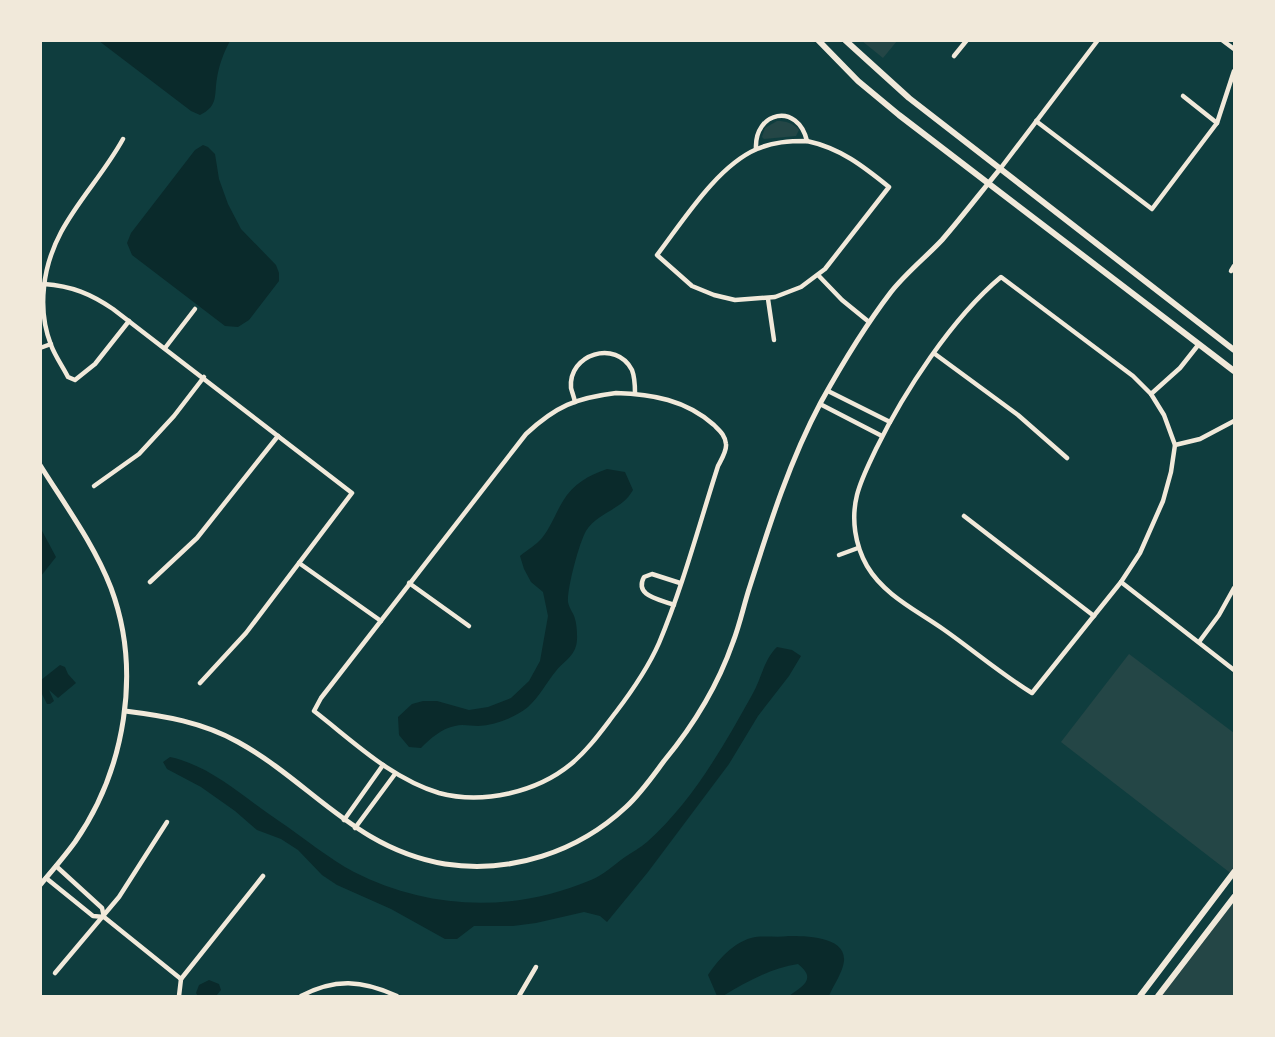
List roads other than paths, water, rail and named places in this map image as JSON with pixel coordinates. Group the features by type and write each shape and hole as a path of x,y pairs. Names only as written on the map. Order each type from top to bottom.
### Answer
{"main road":[{"path":"818,40 866,88 1234,371"},
{"path":"845,40 909,98 1234,350"},
{"path":"1140,996 1234,872"},
{"path":"1158,996 1234,897"}],"street":[{"path":"954,57 967,40"},
{"path":"125,711 180,719 226,736 270,764 355,828 389,847 426,860 471,866 510,864 542,857 572,845 606,824 629,804 672,752 694,721 715,683 733,644 765,537 786,481 820,404 869,322 894,288 944,237 988,184 1098,40"},
{"path":"1222,40 1234,49"},
{"path":"1036,121 1152,209 1217,123 1234,71"},
{"path":"1183,96 1217,123"},
{"path":"756,149 756,136 759,128 770,119 779,116 789,117 798,122 807,141"},
{"path":"123,139 106,168 63,227 50,256 43,301 51,344 68,377 75,380 95,364 129,321"},
{"path":"807,141 825,146 846,155 889,187 818,275 792,291 768,299 735,300 708,293 684,280 657,255 724,172 756,149 778,142 807,141"},
{"path":"1231,271 1234,266"},
{"path":"818,275 842,300 869,322"},
{"path":"1001,277 1124,369 1151,394 1164,415 1175,445 1171,472 1154,526 1140,553 1121,582 1032,693 898,599 880,583 868,568 858,548 854,520 856,497 862,477 890,422 935,354 963,315 1001,277"},
{"path":"44,284 71,287 87,293 129,321 352,493 246,633 200,683"},
{"path":"768,299 774,340"},
{"path":"165,348 195,309"},
{"path":"40,333 48,331"},
{"path":"40,348 51,344"},
{"path":"1151,394 1180,368 1199,344"},
{"path":"575,402 571,387 574,370 583,359 595,353 603,352 617,356 625,362 632,370 635,393"},
{"path":"935,354 1018,415 1067,458"},
{"path":"94,486 139,454 174,416 204,377"},
{"path":"828,390 890,422"},
{"path":"635,393 660,397 683,405 705,417 723,434 727,447 718,466 674,605 650,660 623,702 582,754 550,778 524,790 480,797 440,793 395,774 314,711 321,698 409,583 526,434 544,417 588,397 635,393"},
{"path":"820,404 882,436"},
{"path":"1175,445 1200,440 1234,421"},
{"path":"150,582 197,538 278,436"},
{"path":"40,465 89,544 111,589 126,654 125,711 112,765 98,800 75,841 40,885"},
{"path":"964,516 1094,616"},
{"path":"839,555 858,548"},
{"path":"299,563 381,621"},
{"path":"674,605 645,594 640,584 644,577 652,574 680,583"},
{"path":"1121,582 1234,670"},
{"path":"409,583 469,626"},
{"path":"1199,642 1219,615 1234,588"},
{"path":"344,820 383,765"},
{"path":"355,828 395,774"},
{"path":"55,973 104,917 167,822"},
{"path":"56,866 102,908 104,917"},
{"path":"179,996 181,979 263,876"},
{"path":"46,878 93,916 104,917 181,979"},
{"path":"519,996 536,967"},
{"path":"301,996 319,987 335,983 354,983 397,996"}]}
